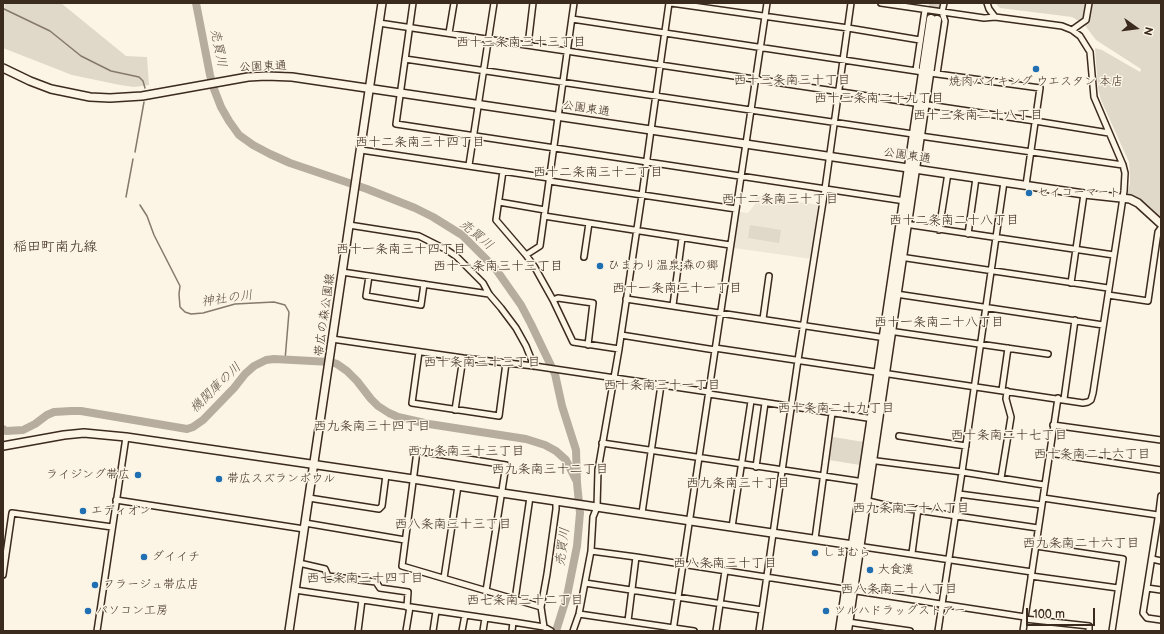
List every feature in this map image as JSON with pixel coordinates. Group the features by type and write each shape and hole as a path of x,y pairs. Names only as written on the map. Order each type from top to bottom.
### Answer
{"main road":[{"path":"847,631 850,590 856,546 934,19"},
{"path":"887,334 896,294 899,257"},
{"path":"840,631 850,590"}],"street":[{"name":"帯広の森公園線","path":"289,631 382,3"},
{"path":"414,3 396,124 907,201"},
{"path":"449,34 454,3"},
{"path":"469,165 494,3"},
{"path":"528,45 533,3"},
{"path":"526,255 540,246 574,3"},
{"path":"573,631 579,614 591,551 598,470 619,349 670,3 848,28 920,40"},
{"path":"674,630 740,176 767,3"},
{"path":"759,631 798,360 830,156 851,3"},
{"path":"621,335 882,372 1084,403 1091,400 1125,174 1123,165 1094,97 1090,52 1080,36 1072,30 1062,26 995,17 984,18 881,3"},
{"path":"926,72 945,21 942,12 944,3"},
{"path":"987,3 989,9 995,17"},
{"path":"1072,30 1086,20 1089,3"},
{"path":"925,10 920,40 926,72"},
{"path":"572,19 760,48 1040,88 1026,185"},
{"path":"379,23 1035,120 1109,133"},
{"path":"405,59 1123,165"},
{"name":"公園東通","path":"3,68 51,89 90,97 110,98 136,96 225,81 260,77 292,77 1084,194 1130,199 1138,203 1161,224"},
{"path":"360,150 469,165 549,180 736,209"},
{"path":"503,171 496,220 534,266 553,300 573,342 619,349"},
{"path":"939,230 948,173"},
{"path":"968,234 976,178"},
{"path":"938,631 1004,182"},
{"path":"1071,283 1084,194"},
{"path":"499,202 545,210"},
{"path":"544,216 730,245"},
{"path":"584,257 589,223"},
{"path":"903,224 1114,255"},
{"path":"349,225 419,236 447,250 457,257 483,283 489,294 516,328 535,366"},
{"path":"1108,295 1148,301 1158,232 1161,228"},
{"path":"673,305 682,238"},
{"path":"899,257 1108,288"},
{"path":"342,272 489,294"},
{"path":"369,276 366,296 422,306 424,284"},
{"path":"763,319 769,276"},
{"path":"896,294 986,306 1103,325"},
{"path":"553,300 558,298 594,303 588,345"},
{"path":"626,299 804,325 981,343 1048,354"},
{"path":"1064,399 1075,320"},
{"path":"332,339 463,358 535,366 661,385 832,414 875,419"},
{"path":"1001,478 1011,417 1004,391 1008,348"},
{"path":"419,352 412,403 499,416 506,363"},
{"path":"455,410 463,358"},
{"path":"642,513 661,385"},
{"path":"1023,631 1058,398"},
{"path":"732,527 751,401"},
{"path":"756,467 765,403"},
{"path":"815,539 832,414"},
{"path":"1053,425 1161,440"},
{"path":"3,446 84,433 126,437 948,559 1118,588"},
{"path":"899,436 966,446"},
{"path":"97,631 126,437"},
{"path":"602,443 866,483"},
{"path":"486,591 506,465 417,451 402,566 515,600 541,607"},
{"path":"1049,453 1161,470"},
{"path":"869,460 962,472 1044,485"},
{"path":"309,498 379,509 382,506 386,475"},
{"path":"444,578 458,486"},
{"path":"959,494 1042,506"},
{"path":"1161,496 1143,613 1147,618 1161,620"},
{"path":"515,600 530,497"},
{"path":"1043,498 1159,513"},
{"path":"116,500 405,540"},
{"path":"863,500 889,506 918,509 1038,528"},
{"path":"295,590 513,622 547,629 541,607 556,509 559,501"},
{"path":"912,554 918,509"},
{"path":"3,575 12,513 112,527"},
{"path":"1036,546 1123,559 1112,631"},
{"path":"591,551 942,603 1025,618 1089,626 1088,631"},
{"path":"628,621 636,557"},
{"path":"1152,559 1161,561"},
{"path":"299,563 325,569 328,576 376,582 380,588 408,592 406,631"},
{"path":"716,631 726,571"},
{"path":"585,583 762,610"},
{"path":"1147,588 1161,590"},
{"path":"358,631 362,600"},
{"path":"433,631 436,611"},
{"path":"579,614 628,621 674,630 694,631"},
{"path":"462,631 465,615"},
{"path":"483,631 485,618"},
{"path":"512,631 513,622"},
{"path":"848,622 910,631"}],"shaded area":[{"path":"5,3 61,3 126,56 147,57 149,85 134,87 72,75 3,48"},
{"path":"995,3 1161,3 1161,222 1127,193 1130,184 1129,162 1101,100 1098,88 1095,48 1102,50 1140,72 1141,69 1096,40 1084,24 1072,17 1000,8"},
{"path":"756,196 820,205 812,259 734,248 740,212 748,213 755,204"},
{"path":"750,225 781,230 779,243 748,238"},
{"path":"833,437 864,442 860,465 829,460"}],"waterway":[{"name":"売買川","path":"196,3 214,89 221,107 239,135 253,145 290,163 367,189 415,208 433,217 462,235 495,268 521,305 555,374 562,406 576,450 580,513 577,546 567,596 556,631"},
{"name":"神社の川","path":"4,9 50,31 81,56 111,71 139,77 143,81 145,88"},
{"name":"神社の川","path":"135,152 144,102"},
{"name":"神社の川","path":"126,197 133,159"},
{"name":"神社の川","path":"140,205 147,216 154,235 180,286 180,307 185,312 191,314 203,313 235,304 274,302 285,305 289,312 285,360"},
{"name":"機関庫の川","path":"3,429 6,431 23,430 54,412 71,411 81,411 187,429 203,420 234,388 245,374 254,366 266,360 274,359 331,362 347,371 371,399 378,406 389,413 398,417 429,424 526,439 545,445 556,451 566,460 576,480"}],"tunnel":[{"path":"931,19 933,3"},
{"path":"937,20 939,3"}],"place":[{"name":"焼肉バイキング ウエスタン 本店","path":"1036,69"},
{"name":"セイコーマート","path":"1029,193"},
{"name":"ひまわり温泉;森の郷","path":"600,266"},
{"name":"ライジング帯広","path":"138,475"},
{"name":"帯広スズランボウル","path":"219,479"},
{"name":"エディオン","path":"83,511"},
{"name":"しまむら","path":"815,553"},
{"name":"ダイイチ","path":"144,557"},
{"name":"大食漢","path":"870,570"},
{"name":"フラージュ帯広店","path":"95,585"},
{"name":"パソコン工房","path":"88,611"},
{"name":"ツルハドラッグストアー","path":"826,611"}],"district":[{"name":"西十三条南三十三丁目","path":"521,43"},
{"name":"西十三条南三十丁目","path":"792,81"},
{"name":"西十三条南二十九丁目","path":"879,99"},
{"name":"西十三条南二十八丁目","path":"978,116"},
{"name":"西十二条南三十四丁目","path":"420,143"},
{"name":"西十二条南三十二丁目","path":"598,173"},
{"name":"西十二条南三十丁目","path":"780,200"},
{"name":"西十二条南二十八丁目","path":"954,221"},
{"name":"稲田町南九線","path":"55,247"},
{"name":"西十一条南三十四丁目","path":"401,250"},
{"name":"西十一条南三十三丁目","path":"498,267"},
{"name":"西十一条南三十一丁目","path":"677,289"},
{"name":"西十一条南二十八丁目","path":"939,323"},
{"name":"西十条南三十三丁目","path":"482,363"},
{"name":"西十条南三十一丁目","path":"662,386"},
{"name":"西十条南二十九丁目","path":"836,409"},
{"name":"西九条南三十四丁目","path":"372,427"},
{"name":"西十条南二十七丁目","path":"1009,436"},
{"name":"西九条南三十三丁目","path":"466,452"},
{"name":"西十条南二十六丁目","path":"1092,455"},
{"name":"西九条南三十二丁目","path":"550,470"},
{"name":"西九条南三十丁目","path":"738,484"},
{"name":"西九条南二十八丁目","path":"911,509"},
{"name":"西八条南三十三丁目","path":"453,525"},
{"name":"西九条南二十六丁目","path":"1081,544"},
{"name":"西八条南三十丁目","path":"725,564"},
{"name":"西七条南三十四丁目","path":"365,579"},
{"name":"西八条南二十八丁目","path":"899,590"},
{"name":"西七条南三十二丁目","path":"525,601"}]}
